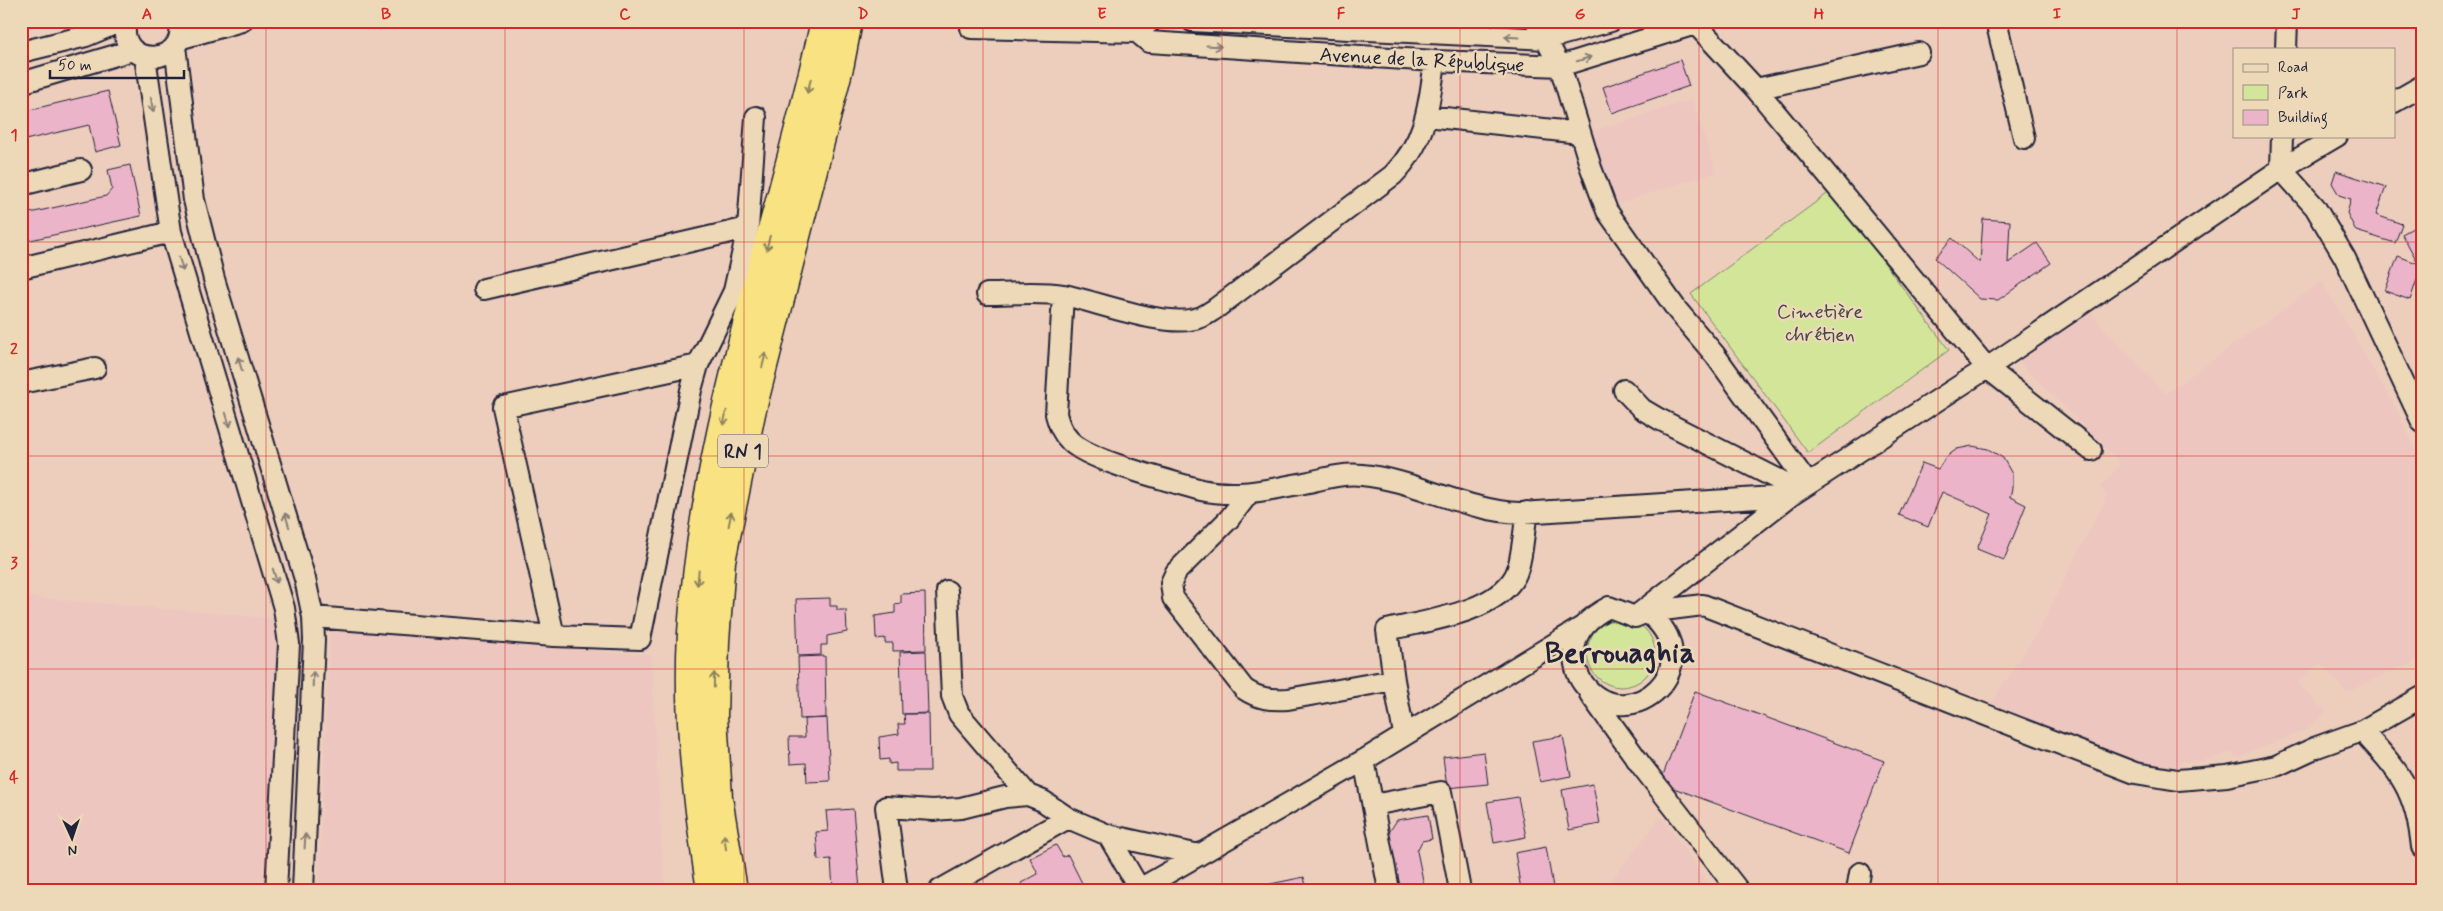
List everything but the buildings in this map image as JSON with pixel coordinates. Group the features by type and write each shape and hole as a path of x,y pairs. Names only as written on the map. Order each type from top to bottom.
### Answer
{"highway":[{"name":"RN 1","path":"711,890 693,753 692,634 699,558 710,486 743,338 826,38 848,21"},
{"path":"826,38 863,21"},
{"name":"RN 1","path":"733,890 718,798 713,716 715,641 721,561 826,38"}],"street":[{"path":"21,52 86,36 124,21 125,36 139,53 171,232 284,608 289,653 276,890"},
{"path":"21,82 139,53 162,56 178,35 242,21"},
{"name":"Avenue de la République","path":"1192,21 1546,39 1611,21"},
{"path":"1536,21 1560,66 1607,212 1678,310 1715,355 1799,490"},
{"path":"1996,21 2024,138"},
{"path":"2286,48 2287,21"},
{"path":"1698,22 1987,368 2091,450"},
{"name":"Avenue de la République","path":"971,28 1144,27 1149,42 1435,61 1560,66 1698,22"},
{"path":"178,35 194,200 214,278 305,579 313,617 313,695 303,890"},
{"path":"1756,90 1919,53"},
{"path":"987,294 1043,293 1063,295 1158,318 1179,321 1198,319 1215,309 1393,174 1413,152 1427,116 1435,61"},
{"path":"2396,101 2422,86"},
{"path":"1427,116 1580,133"},
{"path":"313,617 554,636 640,639 690,390 698,365 734,292 748,228 756,117"},
{"path":"2282,138 2281,169 2315,207 2345,258 2420,415"},
{"path":"1641,614 1799,490 1987,368 2281,169 2333,138"},
{"path":"21,185 81,170"},
{"path":"484,289 748,228"},
{"path":"21,268 171,232"},
{"path":"1063,295 1056,414 1060,428 1071,442 1089,454 1201,490 1218,494 1249,493 1338,476 1360,474 1383,478 1499,512 1527,512 1799,490"},
{"path":"554,636 503,407 698,365"},
{"path":"21,383 95,368"},
{"path":"1624,390 1642,409 1658,419 1799,490"},
{"path":"1249,493 1229,519 1176,572 1171,583 1173,598 1184,613 1244,689 1256,697 1270,700 1288,699 1394,680"},
{"path":"1404,734 1387,630 1464,611 1498,595 1516,574 1527,512"},
{"path":"1683,580 1678,588 1703,604 2135,773 2178,780 2227,776 2276,766 2317,747 2362,732 2422,697"},
{"path":"946,591 952,696 959,714 1028,796"},
{"path":"1641,614 1703,604"},
{"path":"1108,835 1139,889 1364,760 1582,627 1594,615 1609,607 1641,614 1660,622 1669,637 1672,646 1672,663 1666,679 1654,693 1640,701 1624,704 1607,702 1592,694 1580,680"},
{"path":"1582,627 1575,643 1574,665 1580,680 1642,765 1738,890"},
{"path":"2362,732 2395,767 2411,795 2422,846"},
{"path":"1364,760 1389,890"},
{"path":"1372,805 1441,792 1460,890"},
{"path":"897,890 886,807 933,810 960,808 1005,797 1028,796 1043,801 1068,818 1108,835 1199,855"},
{"path":"940,890 1068,818"}],"shaded area":[{"path":"1692,99 1716,172 1615,205 1591,132"},
{"path":"2322,281 2397,410 2422,464 2422,631 2418,660 2347,692 2320,663 2298,683 2326,712 2306,730 2237,757 2230,753 2203,761 2181,762 2174,774 2136,767 1991,703 2040,628 2107,495 2100,487 2121,464 2019,362 2086,308 2165,394"},
{"path":"21,596 281,619 263,890 21,890"},
{"path":"330,630 651,655 663,868 666,890 318,890"},
{"path":"1661,816 1713,890 1604,890"}],"green space":[{"name":"Cimetière chrétien","path":"1831,191 1949,350 1808,453 1691,294"},
{"path":"1621,619 1634,621 1645,629 1653,640 1655,653 1653,666 1645,677 1634,685 1621,687 1608,685 1597,677 1589,666 1587,653 1589,640 1597,629 1608,621"}],"district":[{"name":"Berrouaghia","path":"1620,652"}]}
